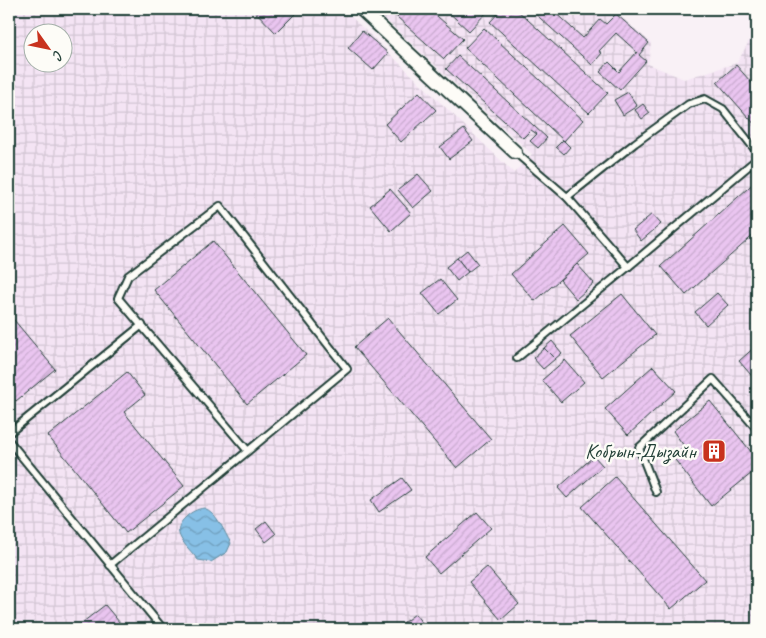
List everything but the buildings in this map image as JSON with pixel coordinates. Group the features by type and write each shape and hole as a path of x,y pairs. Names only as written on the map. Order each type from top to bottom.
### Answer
{"street":[{"path":"361,9 515,152"}],"lane":[{"path":"567,197 635,143 689,104 705,99 723,109 757,152"},
{"path":"515,152 567,197 628,267"},
{"path":"516,358 757,159"},
{"path":"110,565 248,451 347,369 220,206 128,276 118,298 248,451"},
{"path":"9,433 142,325"},
{"path":"656,492 639,448 713,379 757,429"},
{"path":"9,441 163,629"}],"shaded area":[{"path":"9,9 343,9 514,173 532,154 374,9 612,9 651,43 648,64 684,79 737,63 757,27 757,629 9,629"}],"water":[{"path":"204,508 209,510 220,523 231,543 227,552 211,562 198,560 179,534 181,523 186,517 194,511"}],"place":[{"name":"Кобрын-Дызайн","path":"714,451"}]}
